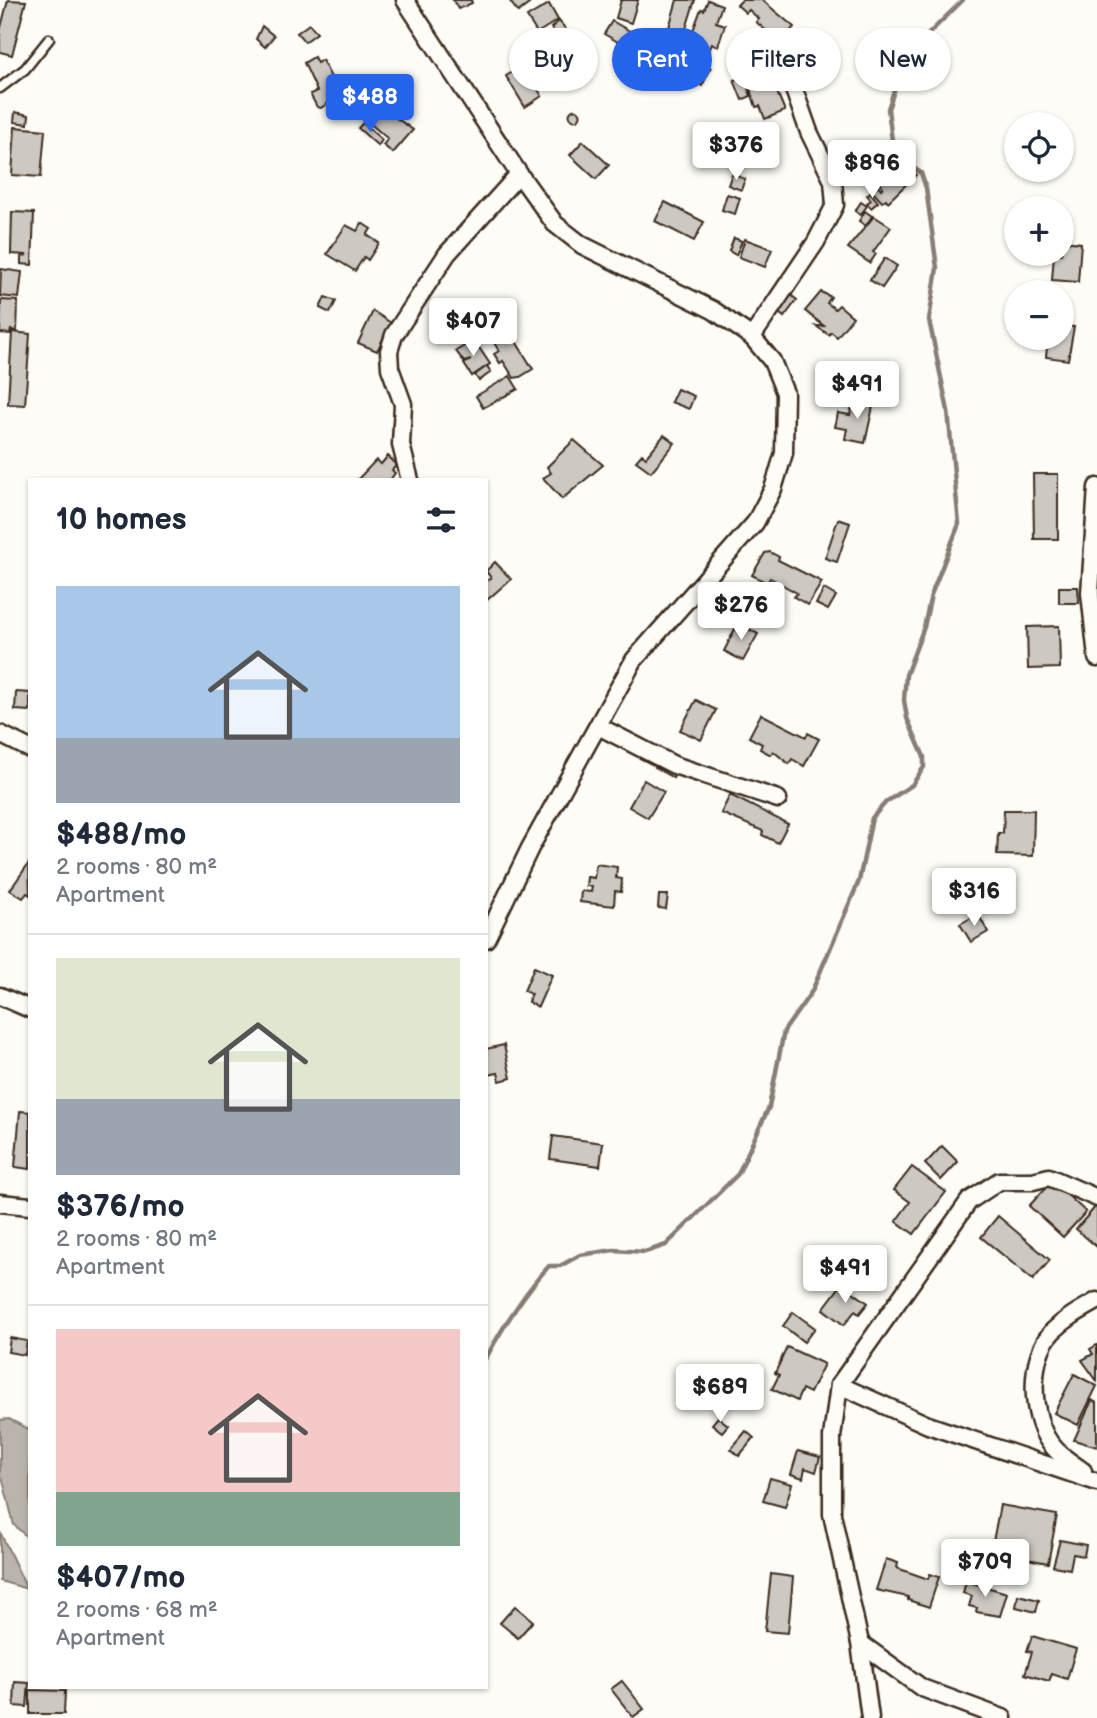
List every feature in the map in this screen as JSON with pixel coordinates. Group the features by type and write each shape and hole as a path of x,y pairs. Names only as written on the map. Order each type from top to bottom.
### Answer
{"street":[{"path":"405,0 555,224 582,245 713,310 752,337 772,361 785,393 785,453 773,489 755,523 634,660 530,848 488,935"},
{"path":"752,337 816,242 835,205 833,181 809,132 794,91"},
{"path":"409,478 401,445 403,404 390,368 389,351 394,335 447,254 519,174"},
{"path":"1097,487 1090,593 1092,634 1097,658"},
{"path":"598,726 674,765 779,799"},
{"path":"0,734 28,748"},
{"path":"0,996 28,1008"},
{"path":"870,1718 860,1643 832,1514 832,1437 839,1385 969,1201 985,1188 999,1181 1033,1181 1049,1177 1097,1198"},
{"path":"0,1203 28,1206"},
{"path":"1097,1301 1072,1315 1051,1333 1038,1361 1035,1393 1039,1419 1048,1441 1060,1456 1097,1480"},
{"path":"839,1385 928,1425 1097,1480"},
{"path":"860,1643 922,1688 1003,1718"}],"lane":[{"path":"0,88 25,69 49,40"}],"shaded area":[{"path":"9,1419 28,1429 28,1538 14,1525 3,1480 0,1478 0,1420"},
{"path":"0,1532 27,1589 0,1581"}],"building":[{"path":"8,0 26,1 12,55 0,52 0,31"},
{"path":"453,0 471,0 472,3 458,9"},
{"path":"509,0 526,0 529,4 518,12"},
{"path":"621,0 638,0 631,23 616,18"},
{"path":"677,0 695,0 686,28 669,28"},
{"path":"708,0 722,5 716,22 725,25 718,46 712,44 712,28 694,28 701,9 704,10"},
{"path":"742,0 762,0 794,27 763,28 756,22 759,19 749,10 746,13 737,5"},
{"path":"549,4 558,20 545,28 534,28 527,17"},
{"path":"559,21 565,28 551,28"},
{"path":"612,21 624,28 612,28 612,39 604,34"},
{"path":"309,24 317,33 305,42 297,33"},
{"path":"262,26 274,36 265,47 256,39"},
{"path":"314,57 317,63 322,60 334,83 338,81 344,92 321,108 317,107 310,94 317,91 304,63"},
{"path":"515,91 539,91 542,96 525,107"},
{"path":"738,91 749,91 751,96 742,100"},
{"path":"751,91 777,91 785,111 765,119 760,106 756,107"},
{"path":"377,104 413,130 393,153 383,145 388,139 365,119"},
{"path":"575,110 579,111 579,119 575,120 571,119 570,115 571,111"},
{"path":"15,112 29,115 28,124 14,122"},
{"path":"363,123 382,140 378,146 358,128"},
{"path":"15,127 45,130 41,177 12,175"},
{"path":"583,141 609,165 596,179 570,155"},
{"path":"903,162 916,175 888,202 886,199 882,202 872,191 878,185 881,189 883,187 878,181"},
{"path":"732,174 745,179 741,190 728,185"},
{"path":"870,192 878,202 871,208 867,203 871,200 867,195"},
{"path":"727,194 740,198 735,214 722,210"},
{"path":"665,202 704,222 694,241 655,221"},
{"path":"861,202 867,206 860,215 855,211"},
{"path":"865,211 872,216 866,226 859,221"},
{"path":"12,212 34,213 32,265 21,264 21,257 27,255 11,254"},
{"path":"874,216 891,227 873,252 876,254 870,263 848,248"},
{"path":"362,223 371,229 367,235 379,243 368,260 364,257 355,271 327,254 346,225 357,231"},
{"path":"734,238 742,241 736,255 729,251"},
{"path":"745,239 772,249 765,267 739,257"},
{"path":"1074,242 1081,243 1078,282 1052,280 1053,266 1074,266"},
{"path":"885,258 897,266 882,288 870,280"},
{"path":"1,269 22,272 19,298 0,296"},
{"path":"787,292 797,300 784,317 774,309"},
{"path":"821,292 831,297 827,303 835,309 839,305 853,317 837,337 816,326 824,326 805,311"},
{"path":"325,297 336,301 330,313 320,308"},
{"path":"1,300 18,301 17,331 11,330 10,334 0,333"},
{"path":"373,311 391,323 377,351 358,343"},
{"path":"505,324 533,369 520,377 514,378 503,361 500,363 494,354 499,351 489,334"},
{"path":"12,332 30,334 25,405 8,404"},
{"path":"474,340 490,364 472,376 464,364 471,360 464,362 456,351"},
{"path":"1047,350 1070,350 1068,360 1046,357"},
{"path":"487,366 491,372 479,381 475,375"},
{"path":"510,376 518,389 483,408 476,396"},
{"path":"677,389 694,396 689,409 671,402"},
{"path":"854,398 874,402 865,443 845,439 847,429 835,427 838,413 850,415"},
{"path":"664,435 675,443 651,472 636,461 642,454 646,457"},
{"path":"574,440 603,465 562,499 543,478 551,473 547,467"},
{"path":"388,456 397,465 392,470 395,473 391,478 359,478 376,460 381,464"},
{"path":"1033,474 1058,474 1058,539 1034,539"},
{"path":"838,519 850,523 837,562 825,558"},
{"path":"770,552 779,557 778,560 822,582 808,605 794,597 797,593 770,578 767,583 752,575 765,553"},
{"path":"495,562 511,579 488,599 488,580 491,578 488,569"},
{"path":"1059,587 1078,587 1079,603 1059,603"},
{"path":"824,589 836,596 828,610 816,604"},
{"path":"738,623 758,634 743,661 724,651"},
{"path":"1059,626 1060,668 1028,669 1027,627"},
{"path":"16,692 28,693 28,711 15,710"},
{"path":"696,700 716,710 701,740 680,730"},
{"path":"761,714 806,737 808,733 819,739 804,766 792,759 789,764 773,751 771,755 760,749 762,744 749,737"},
{"path":"662,755 680,766 673,778 655,767"},
{"path":"644,780 664,792 648,818 629,807"},
{"path":"730,795 788,824 778,843 762,835 763,831 721,813"},
{"path":"1004,810 1034,810 1033,856 997,855 998,833 1003,833"},
{"path":"28,864 28,894 23,898 10,890"},
{"path":"596,864 617,867 616,878 622,879 621,892 615,891 614,906 580,902 581,891 591,892 592,887 586,886 587,877 594,878"},
{"path":"659,895 668,895 666,909 658,908"},
{"path":"978,914 988,932 971,942 960,924"},
{"path":"534,967 552,975 538,1007 528,1002 531,994 524,991"},
{"path":"504,1045 511,1078 500,1081 498,1073 488,1075 488,1049"},
{"path":"20,1111 28,1112 28,1169 15,1167"},
{"path":"553,1136 603,1143 600,1166 550,1159"},
{"path":"942,1146 958,1162 941,1180 925,1164"},
{"path":"912,1167 946,1192 914,1234 896,1221 910,1202 894,1190"},
{"path":"1052,1181 1086,1212 1063,1237 1029,1206"},
{"path":"1097,1205 1097,1247 1076,1229"},
{"path":"998,1216 1050,1260 1033,1280 981,1237"},
{"path":"842,1284 868,1303 859,1314 855,1311 844,1325 823,1309"},
{"path":"793,1312 815,1328 804,1342 783,1326"},
{"path":"10,1338 27,1341 25,1355 8,1352"},
{"path":"1097,1345 1097,1381 1082,1360 1093,1354 1090,1349"},
{"path":"787,1347 824,1364 810,1393 802,1389 797,1401 772,1389 779,1375 775,1373"},
{"path":"1074,1374 1097,1386 1078,1425 1054,1413"},
{"path":"1092,1400 1097,1403 1097,1447 1074,1440"},
{"path":"718,1417 728,1425 722,1432 712,1424"},
{"path":"746,1431 754,1438 739,1456 731,1449"},
{"path":"798,1451 820,1457 816,1472 805,1468 803,1478 791,1474"},
{"path":"770,1478 792,1484 785,1507 763,1501"},
{"path":"1000,1505 1057,1515 1048,1563 991,1552"},
{"path":"1060,1540 1086,1545 1084,1556 1073,1554 1070,1569 1053,1566"},
{"path":"886,1559 898,1563 897,1568 928,1579 930,1574 939,1577 929,1607 908,1600 908,1597 876,1590"},
{"path":"771,1574 793,1577 788,1633 765,1631"},
{"path":"966,1581 1007,1593 1000,1616 976,1612 977,1608 969,1606 972,1596 963,1593"},
{"path":"1018,1595 1039,1600 1036,1612 1016,1607"},
{"path":"515,1606 533,1621 518,1638 500,1623"},
{"path":"1032,1636 1076,1649 1067,1679 1052,1674 1049,1681 1025,1674 1032,1652 1027,1651"},
{"path":"622,1681 644,1709 633,1717 611,1689"},
{"path":"15,1682 28,1683 27,1707 14,1706"},
{"path":"30,1690 65,1691 64,1714 30,1714"}],"waterway":[{"path":"488,1355 514,1310 549,1266 560,1266 580,1255 614,1250 645,1252 666,1245 738,1174 769,1107 784,1031 812,991 859,881 872,818 886,802 912,785 924,767 924,757 907,718 904,700 906,675 924,627 931,595 959,524 948,411 929,320 937,268 926,188 921,173 894,156 888,109 905,57 963,0"}]}
